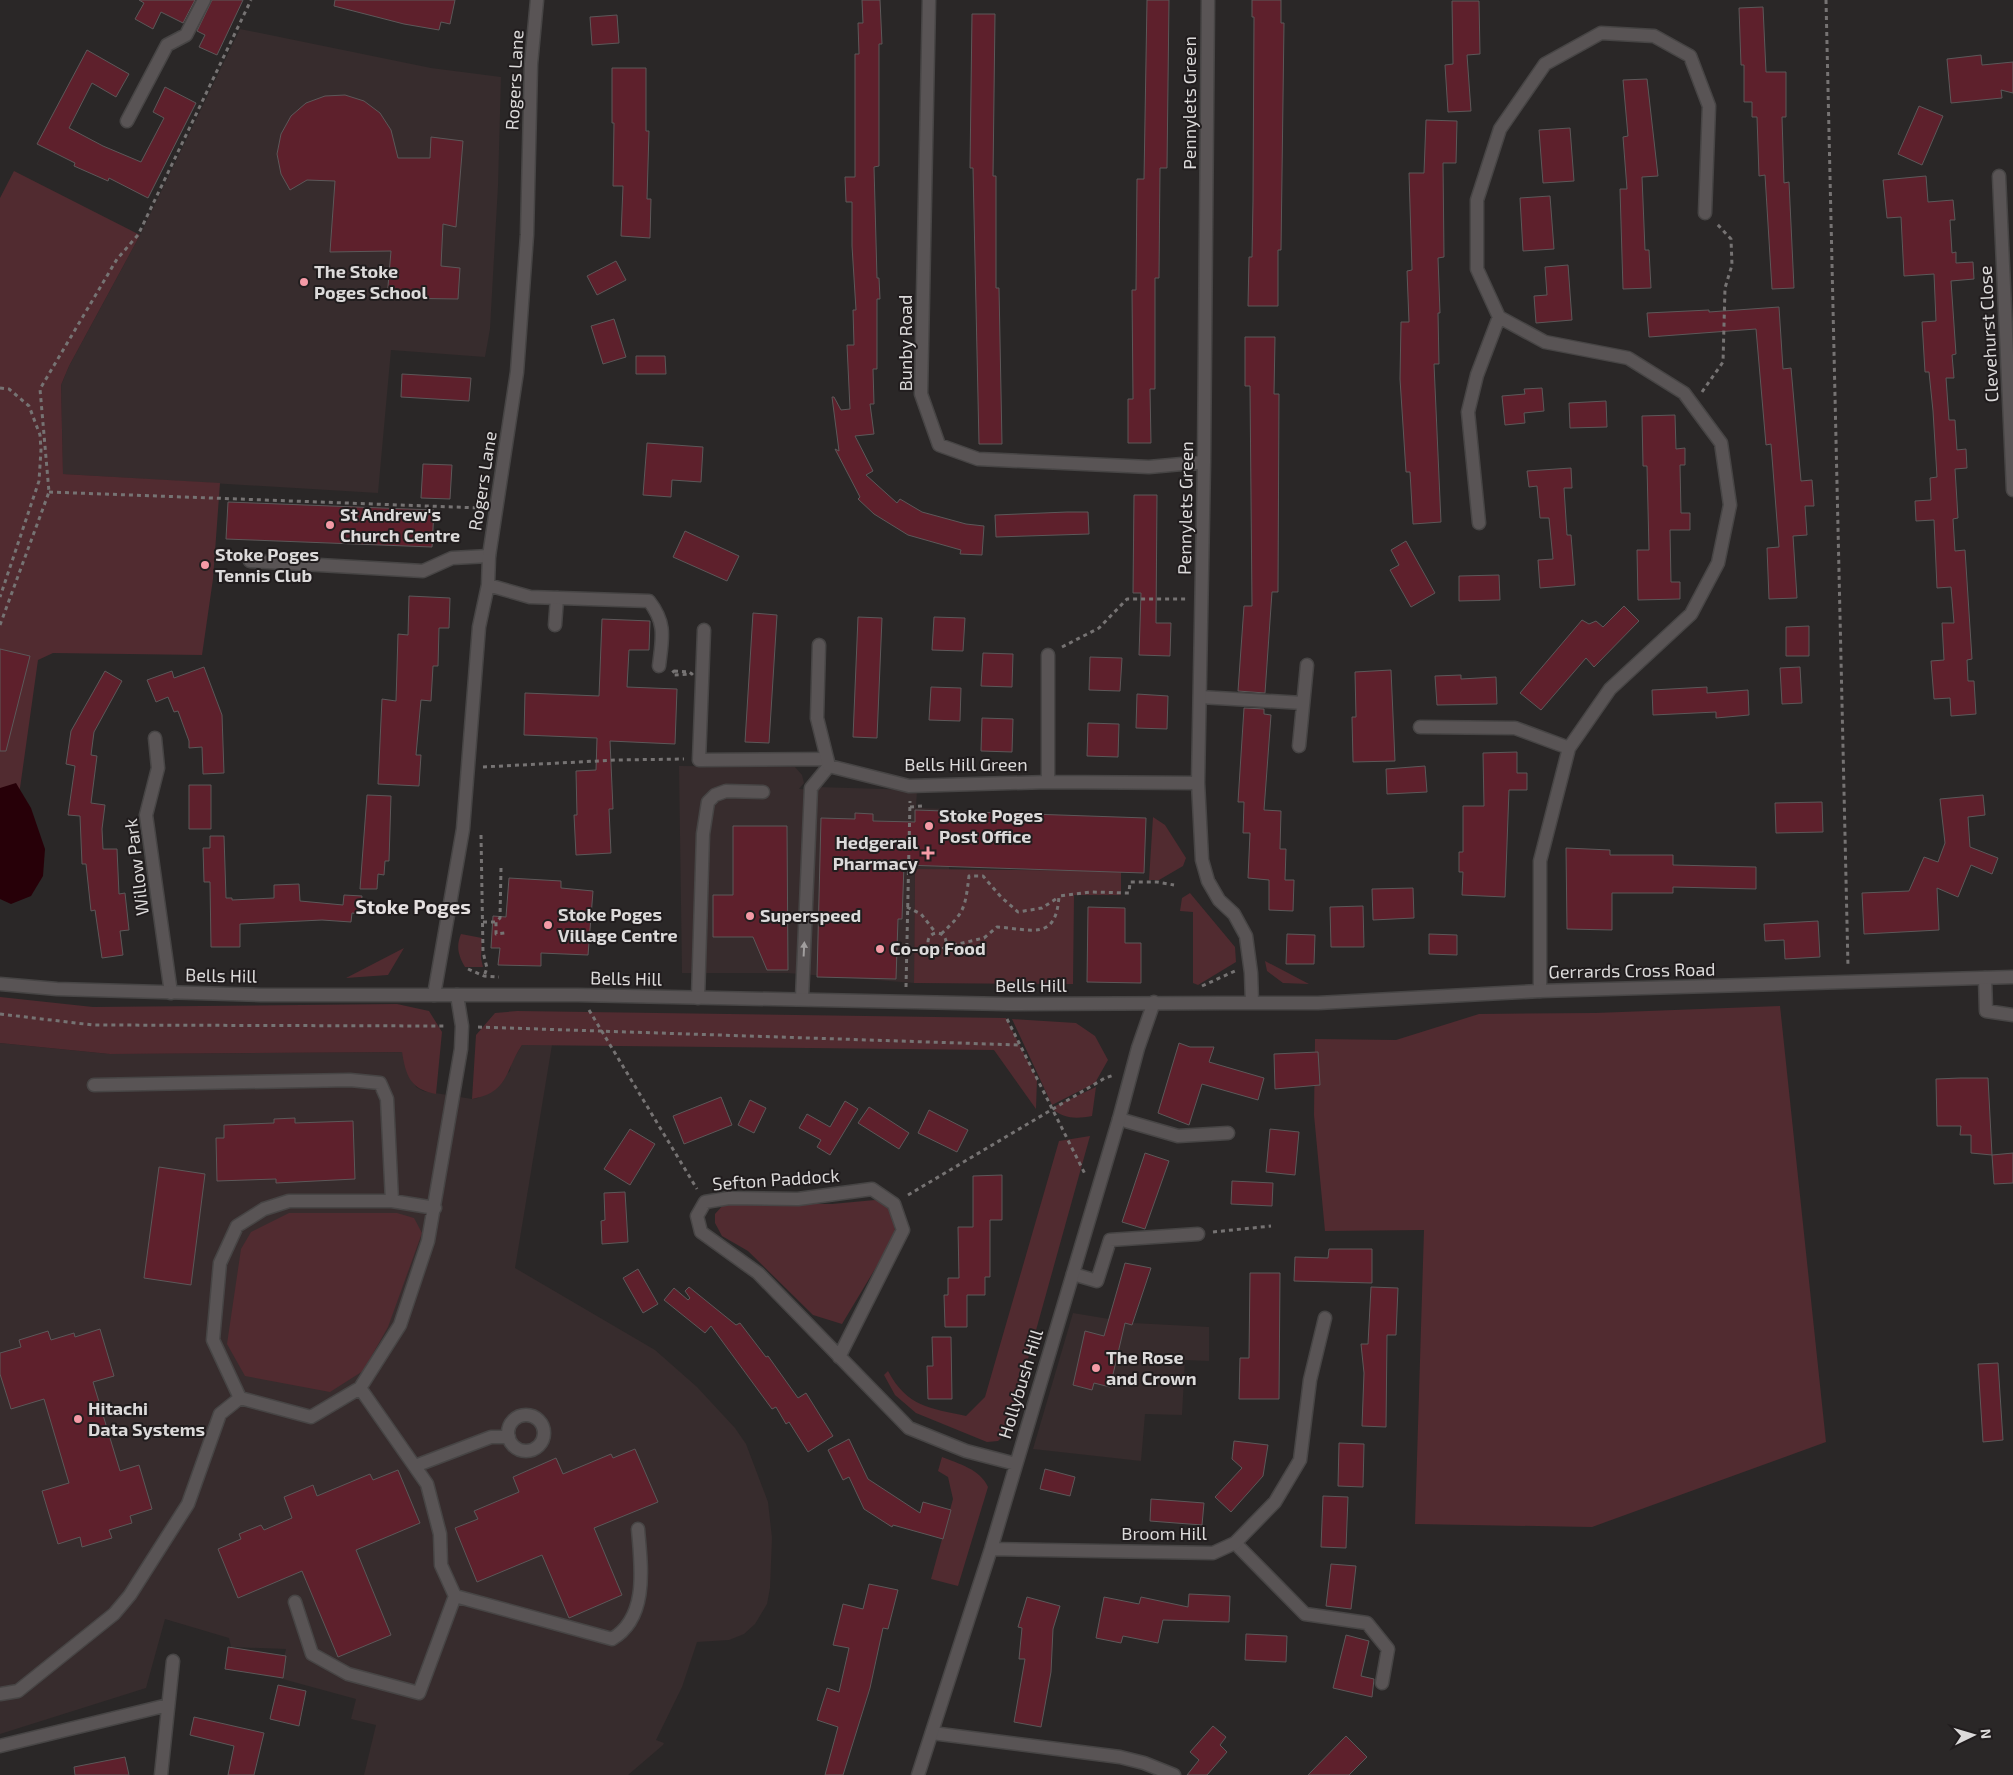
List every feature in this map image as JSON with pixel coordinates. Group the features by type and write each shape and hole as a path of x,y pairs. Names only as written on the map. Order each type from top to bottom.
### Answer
{"street":[{"path":"127,121 167,45 186,35 204,0"},
{"name":"Rogers Lane","path":"434,995 463,828 478,627 488,585 489,556 517,372 527,234 530,64 537,0"},
{"name":"Bunby Road","path":"929,0 921,394 939,444 978,459 1149,467 1204,462"},
{"name":"Pennylets Green","path":"1208,0 1204,462 1198,783 1202,860 1219,900 1234,914 1246,936 1252,972 1252,1002"},
{"path":"1540,991 1540,861 1569,748 1610,689 1691,614 1718,563 1730,505 1721,443 1684,393 1628,358 1544,342 1499,318 1477,269 1477,200 1500,128 1545,64 1600,33 1654,36 1690,56 1708,106 1706,213"},
{"name":"Clevehurst Close","path":"1999,176 2013,490"},
{"path":"1479,523 1468,412 1476,375 1499,318"},
{"path":"250,561 423,571 452,558 489,556"},
{"path":"488,585 530,597 650,601 660,616 662,634 659,666"},
{"path":"556,625 557,598"},
{"name":"Bells Hill Green","path":"704,630 699,760 828,763 909,786 1048,782 1198,783"},
{"path":"802,998 811,788 828,763 817,718 819,645"},
{"path":"1048,655 1048,782"},
{"path":"1300,746 1307,665"},
{"path":"1200,697 1303,703"},
{"path":"1420,727 1515,728 1569,748"},
{"name":"Willow Park","path":"155,738 158,768 146,815 171,993"},
{"path":"698,998 703,834 708,802 715,795 726,792 763,792"},
{"name":"Gerrards Cross Road","path":"1252,1002 1318,1003 1540,991 2013,977"},
{"path":"1985,978 1986,1012 2013,1015"},
{"name":"Bells Hill","path":"0,984 57,989 171,993 578,995 802,998 1006,1004 1252,1002"},
{"path":"240,1398 311,1417 360,1388 400,1325 428,1241 435,1208 456,1081 462,1026 458,995"},
{"name":"Hollybush Hill","path":"918,1775 991,1548 1154,1002"},
{"path":"94,1084 350,1080 380,1083 387,1100 392,1200"},
{"path":"1119,1119 1178,1136 1228,1133"},
{"name":"Sefton Paddock","path":"894,1204 872,1189 798,1199 729,1198 705,1202 697,1216 701,1232 758,1273 909,1428 966,1451 1016,1464"},
{"path":"240,1398 213,1340 220,1263 237,1226 264,1209 289,1201 392,1200 435,1208"},
{"path":"839,1357 903,1230 894,1204"},
{"path":"1073,1274 1097,1280 1110,1240 1198,1234"},
{"name":"Broom Hill","path":"991,1548 1213,1553 1235,1543 1275,1502 1300,1460 1310,1380 1325,1318"},
{"path":"295,1602 312,1654 348,1674 418,1693 455,1596 441,1565 440,1534 426,1484 360,1388"},
{"path":"0,1694 18,1691 114,1614 130,1595 188,1504 220,1414 240,1398"},
{"path":"415,1466 491,1437 508,1437"},
{"path":"455,1596 612,1639 626,1629 639,1600 642,1573 638,1529"},
{"path":"1235,1543 1304,1614 1366,1623 1388,1649 1382,1683"},
{"path":"160,1775 173,1661"},
{"path":"0,1746 168,1705"},
{"path":"932,1733 1120,1757 1144,1763 1174,1775"}],"path":[{"path":"0,625 49,492 40,389 117,259 138,235 252,0"},
{"path":"1826,0 1848,983"},
{"path":"1693,405 1723,362 1725,288 1732,265 1731,239 1706,213"},
{"path":"0,388 9,389 29,406 40,435 39,481 0,597"},
{"path":"40,435 44,437"},
{"path":"49,492 496,509"},
{"path":"1048,655 1099,628 1127,599 1202,600"},
{"path":"674,673 688,674"},
{"path":"468,768 617,760 688,759"},
{"path":"486,776 487,767"},
{"path":"910,805 906,988 915,988"},
{"path":"481,831 483,952 487,968 484,976"},
{"path":"501,868 500,918 496,922 496,934 505,934"},
{"path":"941,934 958,918 965,907 969,876 983,876 1001,897 1018,912 1042,908 1059,896 1090,892 1129,893 1130,882 1158,882 1174,885"},
{"path":"936,933 929,939 930,947 938,951 945,947 984,938 997,927 1040,931 1051,925 1058,912 1059,896"},
{"path":"907,907 921,914 936,933 946,938 945,947"},
{"path":"483,922 496,922"},
{"path":"1197,988 1242,967"},
{"path":"578,995 603,1031 705,1202"},
{"path":"0,1014 93,1025 462,1026 1019,1045"},
{"path":"1006,1016 1096,1195"},
{"path":"894,1204 1052,1107 1105,1078 1133,1069"},
{"path":"1198,1234 1271,1226"}],"shaded area":[{"name":"The Stoke Poges School","path":"240,29 431,68 501,77 498,186 490,329 485,357 391,350 378,493 63,474 61,385 69,366 140,235"},
{"path":"14,171 140,235 69,366 61,385 63,474 220,483 213,579 202,655 53,653 38,660 12,845 0,846 0,198"},
{"path":"679,766 795,767 802,775 804,783 799,789 816,790 817,787 917,790 916,808 951,809 949,870 915,870 914,983 787,973 682,973"},
{"path":"16,783 31,808 45,849 43,876 31,896 11,904 0,899 0,788"},
{"path":"1153,817 1165,825 1186,858 1183,866 1159,880 1149,880"},
{"path":"915,869 1121,871 1121,895 1074,895 1073,984 914,983"},
{"path":"1190,893 1235,947 1236,962 1198,985 1193,983 1193,912 1180,911 1182,898"},
{"path":"461,934 482,938 481,958 483,967 465,967 458,950"},
{"path":"404,948 388,975 346,978"},
{"path":"1265,961 1309,984 1283,983 1267,971"},
{"path":"0,997 93,1007 397,1004 429,1011 442,1032 436,1094 420,1089 415,1085 405,1068 402,1052 110,1054 0,1043"},
{"path":"1780,1006 1826,1442 1592,1527 1415,1524 1424,1230 1325,1231 1314,1115 1315,1039 1396,1040 1479,1014 1595,1013"},
{"path":"517,1011 1006,1018 1037,1079 1036,1109 994,1050 522,1045 500,1086 493,1092 472,1099 476,1035 495,1013"},
{"path":"1012,1019 1076,1023 1095,1036 1108,1060 1095,1083 1052,1105"},
{"path":"0,1043 110,1054 402,1052 416,1087 423,1091 472,1099 478,1098 510,1071 511,1063 522,1045 552,1045 515,1268 655,1350 697,1387 735,1428 746,1444 768,1502 772,1538 770,1588 767,1604 755,1624 744,1634 729,1640 697,1642 682,1687 656,1740 664,1743 663,1745 628,1775 364,1775 376,1725 351,1719 356,1699 279,1678 286,1649 231,1647 229,1638 165,1619 146,1688 0,1734"},
{"path":"1096,1087 1092,1116 1070,1117 1051,1108"},
{"path":"1090,1136 1008,1431 998,1441 987,1442 916,1413 895,1395 884,1375 888,1371 895,1383 912,1399 941,1411 966,1416 985,1397 1059,1141"},
{"path":"875,1200 889,1204 896,1234 842,1324 813,1315 748,1251 722,1236 715,1223 715,1214 724,1204 832,1204"},
{"path":"289,1213 397,1213 414,1218 422,1233 388,1327 363,1371 330,1392 245,1376 227,1344 241,1249 251,1232"},
{"path":"1073,1313 1133,1323 1209,1327 1209,1361 1185,1360 1182,1415 1145,1414 1141,1461 1033,1449"},
{"path":"942,1457 974,1471 988,1487 958,1586 931,1579 953,1499 948,1477 938,1471"}],"building":[{"path":"139,0 195,0 183,23 161,12 153,29 135,19 144,3"},
{"path":"212,0 243,0 217,55 199,47 205,35 197,31"},
{"path":"335,0 455,0 450,24 441,22 439,30 404,24 334,6"},
{"path":"862,0 880,0 882,44 879,44 879,166 874,167 877,278 879,278 880,299 877,299 877,369 873,369 874,404 870,404 874,434 855,436 873,471 866,475 897,503 900,499 922,512 966,524 984,526 982,555 960,554 961,550 908,535 874,514 858,499 860,497 835,449 839,451 832,397 834,397 841,410 850,409 847,345 854,345 853,310 856,310 852,246 852,202 846,202 845,177 855,177 855,54 859,54 858,23 863,23"},
{"path":"1147,0 1169,0 1167,168 1160,168 1159,278 1155,278 1155,389 1150,389 1151,443 1128,443 1128,399 1133,399 1132,290 1136,290 1137,179 1144,179"},
{"path":"1252,0 1281,0 1281,23 1284,23 1281,250 1278,250 1278,306 1248,306 1249,257 1252,257 1253,201 1254,17 1252,17"},
{"path":"1452,1 1479,1 1480,54 1467,55 1471,111 1448,112 1445,65 1453,64"},
{"path":"1763,7 1766,72 1786,72 1786,117 1782,117 1784,183 1789,182 1794,288 1772,289 1765,175 1759,176 1757,117 1752,117 1752,102 1744,102 1744,65 1741,65 1739,8"},
{"path":"972,14 995,14 993,176 996,176 996,288 999,288 1002,444 979,444 973,168 970,168"},
{"path":"617,15 619,43 592,45 590,17"},
{"path":"87,50 129,74 116,97 92,83 69,128 103,146 141,162 164,118 153,112 165,87 196,103 148,198 109,178 108,181 74,166 75,163 37,144"},
{"path":"1981,55 1982,65 2013,62 2013,93 2001,90 2002,98 1951,103 1947,59"},
{"path":"612,68 646,68 646,131 649,131 647,199 651,199 650,238 621,236 623,186 613,186 614,123 612,123"},
{"path":"1647,79 1658,176 1642,177 1645,250 1649,250 1651,288 1623,289 1620,189 1627,189 1623,137 1628,136 1623,80"},
{"path":"345,95 364,101 380,113 391,130 398,158 430,158 431,137 463,141 456,227 443,224 441,266 460,268 458,299 387,298 391,251 330,252 335,181 307,180 290,190 281,174 277,154 281,134 291,116 306,103 325,96"},
{"path":"1919,106 1943,116 1922,165 1898,154"},
{"path":"1426,120 1457,121 1456,163 1443,163 1444,257 1438,258 1439,364 1434,364 1441,522 1413,524 1410,472 1406,472 1400,379 1401,322 1409,322 1407,271 1412,270 1409,173 1424,173"},
{"path":"1570,128 1574,181 1543,183 1539,130"},
{"path":"1926,176 1928,202 1953,200 1955,220 1950,220 1952,253 1956,252 1956,263 1973,262 1974,279 1951,281 1956,354 1952,355 1954,378 1946,378 1949,420 1955,420 1957,450 1966,449 1967,468 1955,469 1958,518 1953,519 1955,551 1965,550 1972,659 1967,660 1968,681 1974,681 1976,714 1951,716 1950,698 1934,699 1931,661 1944,660 1942,623 1954,623 1951,587 1937,588 1934,520 1916,521 1915,501 1931,500 1930,478 1937,477 1933,411 1929,372 1925,372 1922,322 1936,321 1934,274 1904,276 1901,217 1887,218 1883,180"},
{"path":"1550,196 1554,249 1523,251 1520,198"},
{"path":"616,261 626,280 597,295 587,276"},
{"path":"1568,265 1572,320 1536,323 1534,296 1547,295 1545,267"},
{"path":"1779,307 1783,369 1791,368 1801,481 1812,480 1814,506 1805,506 1807,535 1793,536 1797,598 1769,599 1767,548 1779,547 1771,444 1766,445 1756,329 1649,337 1647,313 1709,310 1709,312"},
{"path":"614,319 626,357 603,364 591,326"},
{"path":"1245,337 1275,337 1274,394 1279,394 1278,592 1272,592 1265,693 1238,691 1244,606 1252,606 1250,386 1245,386"},
{"path":"636,356 665,356 666,374 636,374"},
{"path":"402,374 471,378 469,401 401,397"},
{"path":"1542,388 1544,411 1524,413 1525,423 1505,425 1502,396 1525,394 1524,389"},
{"path":"1606,401 1607,427 1570,428 1569,403"},
{"path":"1675,415 1676,449 1685,448 1685,465 1680,465 1681,513 1690,513 1690,530 1670,530 1671,582 1680,582 1680,599 1638,600 1637,550 1649,550 1647,466 1643,466 1642,416"},
{"path":"647,443 703,447 701,482 672,480 671,497 643,495"},
{"path":"423,464 452,465 450,499 421,498"},
{"path":"1571,468 1572,488 1564,488 1567,535 1571,535 1575,585 1540,588 1538,560 1553,559 1549,518 1540,518 1537,486 1529,487 1527,471"},
{"path":"1134,495 1157,495 1156,623 1171,623 1170,656 1139,655 1141,593 1133,593"},
{"name":"St Andrew's Church Centre","path":"228,502 434,510 432,547 226,539"},
{"path":"1088,512 1089,534 996,537 995,515"},
{"path":"685,531 739,556 727,581 673,557"},
{"path":"1406,541 1435,593 1411,607 1390,570 1399,565 1391,550"},
{"path":"1499,575 1500,600 1459,601 1459,576"},
{"path":"409,596 450,598 449,628 439,628 438,666 433,666 431,701 421,700 416,755 421,755 419,786 378,784 382,699 396,701 398,634 408,635"},
{"path":"1624,606 1639,621 1594,667 1586,658 1541,710 1520,693 1582,620 1589,624 1596,621 1603,627"},
{"path":"753,613 777,615 769,743 745,742"},
{"path":"858,617 882,618 877,738 853,737"},
{"path":"934,617 965,618 963,651 932,650"},
{"path":"602,619 650,621 649,650 629,650 627,687 677,689 675,744 610,741 613,809 609,809 611,853 576,855 574,815 577,815 576,771 596,770 597,738 524,735 525,693 599,696"},
{"path":"1809,626 1809,656 1786,656 1786,627"},
{"path":"0,649 30,656 6,751 0,751"},
{"path":"983,653 1013,654 1012,687 981,686"},
{"path":"1090,657 1122,658 1120,691 1089,690"},
{"path":"204,667 222,715 224,773 203,774 202,747 189,748 189,741 178,711 174,712 168,697 156,702 147,680 172,671 174,678"},
{"path":"1800,667 1802,703 1782,704 1780,668"},
{"path":"1391,670 1395,761 1353,762 1352,717 1356,717 1355,672"},
{"path":"105,671 122,681 94,732 91,755 97,756 91,803 105,805 102,829 103,849 117,849 119,894 125,893 129,930 120,931 123,955 102,958 95,910 91,911 86,864 82,864 80,816 68,815 75,766 66,764 71,731"},
{"path":"1461,675 1461,679 1496,677 1497,704 1437,705 1435,676"},
{"path":"931,687 961,688 960,721 929,720"},
{"path":"1707,687 1707,693 1748,690 1749,715 1716,718 1716,712 1653,715 1652,690"},
{"path":"1137,694 1168,696 1167,729 1136,728"},
{"path":"1244,708 1264,709 1264,714 1271,715 1264,810 1281,811 1280,849 1286,849 1285,880 1294,880 1293,911 1269,910 1269,880 1248,878 1250,833 1243,833 1244,802 1238,802"},
{"path":"982,718 1013,719 1012,752 981,751"},
{"path":"1088,723 1119,724 1118,757 1087,756"},
{"path":"1517,752 1517,773 1527,773 1527,790 1509,790 1505,897 1462,895 1463,872 1459,872 1459,852 1463,852 1463,806 1484,806 1483,753"},
{"path":"1425,766 1427,792 1387,794 1386,769"},
{"path":"189,785 211,785 211,829 189,829"},
{"path":"367,795 391,796 389,861 385,861 384,875 378,874 377,889 360,889"},
{"path":"1983,795 1985,815 1968,817 1970,847 1998,858 1992,874 1971,865 1958,897 1937,888 1939,930 1864,934 1862,893 1909,891 1924,857 1938,862 1945,843 1940,799"},
{"path":"1822,802 1823,832 1776,833 1775,803"},
{"path":"915,810 1146,818 1144,873 904,865 902,919 898,919 896,979 817,977 821,818 855,819 855,813 873,814 873,821 915,822"},
{"name":"Superspeed","path":"733,826 787,826 788,970 767,970 753,937 713,937 713,895 733,895"},
{"path":"210,836 224,836 226,898 232,898 232,900 274,898 274,885 299,884 300,901 343,905 344,895 362,896 360,914 352,913 351,922 322,920 240,924 240,947 211,947 210,882 204,882 203,848 210,848"},
{"path":"1566,848 1610,850 1610,855 1673,855 1673,865 1756,867 1756,889 1673,887 1673,893 1612,893 1612,930 1567,929"},
{"name":"Stoke Poges Village Centre","path":"509,878 561,881 561,888 593,891 588,955 541,953 541,966 498,965 500,948 491,948 493,916 506,917"},
{"path":"1413,888 1414,918 1373,920 1372,889"},
{"path":"1363,906 1364,947 1331,947 1330,907"},
{"path":"1088,907 1125,908 1125,943 1141,943 1141,983 1087,982"},
{"path":"1818,921 1820,957 1785,959 1784,940 1765,941 1764,924"},
{"path":"1287,934 1315,935 1314,964 1286,964"},
{"path":"1429,934 1457,935 1457,955 1429,954"},
{"path":"1179,1043 1190,1047 1214,1047 1209,1062 1264,1078 1258,1100 1202,1084 1189,1125 1158,1113"},
{"path":"1318,1052 1320,1085 1275,1089 1274,1054"},
{"path":"1988,1078 1992,1155 1971,1153 1971,1135 1960,1135 1961,1126 1937,1126 1936,1079"},
{"path":"721,1097 732,1125 684,1144 673,1116"},
{"path":"750,1100 766,1108 754,1133 738,1125"},
{"path":"845,1101 858,1109 830,1155 817,1147 821,1140 799,1128 807,1114 830,1127"},
{"path":"869,1107 909,1133 899,1149 858,1123"},
{"path":"929,1110 968,1130 957,1152 918,1133"},
{"path":"295,1118 295,1123 353,1121 355,1179 276,1183 276,1179 217,1181 216,1138 224,1138 224,1125 274,1123 274,1119"},
{"path":"630,1129 655,1144 630,1185 604,1169"},
{"path":"1270,1129 1299,1132 1295,1175 1266,1172"},
{"path":"1145,1153 1169,1161 1145,1229 1122,1222"},
{"path":"2013,1153 2013,1183 1994,1184 1992,1155"},
{"path":"159,1167 205,1174 191,1285 144,1278"},
{"path":"1002,1175 1002,1220 990,1220 990,1277 985,1277 985,1295 967,1295 967,1327 945,1327 944,1295 948,1295 948,1278 959,1278 958,1227 973,1227 973,1176"},
{"path":"1232,1181 1273,1183 1272,1206 1231,1204"},
{"path":"625,1192 628,1242 602,1244 601,1221 605,1220 604,1193"},
{"path":"1329,1249 1372,1249 1372,1283 1294,1281 1295,1257 1328,1258"},
{"path":"1125,1263 1151,1268 1132,1325 1125,1323 1110,1387 1094,1383 1092,1390 1073,1385 1085,1331 1104,1336"},
{"path":"638,1269 658,1304 643,1313 623,1278"},
{"path":"1250,1273 1280,1273 1279,1399 1239,1399 1240,1358 1249,1358"},
{"path":"689,1287 736,1325 740,1323 766,1357 768,1356 798,1398 806,1393 833,1436 808,1452 789,1422 786,1424 776,1407 772,1409 711,1326 705,1333 664,1300 674,1288 688,1300 690,1298 685,1291"},
{"path":"1371,1287 1398,1288 1396,1335 1387,1335 1386,1427 1362,1426 1364,1373 1361,1344 1368,1344"},
{"path":"100,1329 114,1376 93,1382 120,1471 139,1465 152,1509 130,1516 132,1523 109,1530 112,1538 82,1547 80,1537 58,1544 42,1491 69,1483 44,1399 11,1409 0,1374 0,1353 21,1347 19,1340 48,1331 51,1340 74,1333 75,1337"},
{"path":"932,1337 951,1337 952,1399 928,1399 927,1366 933,1366"},
{"path":"1998,1363 2003,1440 1983,1442 1978,1364"},
{"path":"849,1439 868,1479 920,1513 923,1502 951,1510 943,1539 893,1525 892,1527 864,1509 849,1477 843,1480 828,1450"},
{"path":"1234,1441 1268,1445 1263,1476 1231,1512 1215,1497 1242,1468 1232,1459"},
{"path":"1339,1443 1364,1444 1363,1487 1338,1486"},
{"path":"635,1449 658,1502 594,1528 622,1595 569,1618 542,1555 477,1582 455,1528 478,1519 474,1511 519,1492 513,1477 556,1458 563,1474 611,1454 613,1458"},
{"path":"1045,1469 1075,1477 1070,1496 1040,1489"},
{"path":"398,1470 420,1523 356,1550 391,1635 338,1657 302,1571 238,1598 218,1549 241,1539 239,1534 261,1525 264,1530 292,1518 284,1497 313,1485 317,1496 370,1474 373,1480"},
{"path":"1323,1496 1348,1497 1346,1548 1321,1547"},
{"path":"1151,1499 1204,1503 1202,1525 1150,1521"},
{"path":"1331,1564 1356,1566 1351,1609 1326,1606"},
{"path":"869,1584 898,1590 888,1629 883,1628 870,1688 843,1775 825,1775 838,1727 817,1720 827,1688 839,1692 849,1648 833,1645 843,1604 863,1609"},
{"path":"1189,1594 1230,1596 1229,1622 1163,1620 1158,1643 1123,1636 1121,1643 1096,1638 1104,1597 1139,1604 1141,1597 1188,1607"},
{"path":"1027,1597 1060,1606 1053,1629 1051,1672 1041,1727 1014,1722 1025,1659 1019,1659 1022,1628 1018,1627"},
{"path":"1246,1634 1287,1636 1286,1662 1245,1660"},
{"path":"1346,1635 1369,1641 1361,1676 1374,1679 1372,1697 1333,1688"},
{"path":"228,1647 286,1656 283,1678 225,1669"},
{"path":"278,1685 306,1691 299,1726 270,1719"},
{"path":"194,1717 264,1733 254,1775 228,1775 234,1746 190,1735"},
{"path":"1213,1726 1226,1737 1220,1745 1227,1752 1207,1775 1187,1775 1199,1760 1190,1752"},
{"path":"1346,1736 1367,1757 1349,1775 1308,1775"},
{"path":"125,1757 129,1775 75,1775 74,1767"}],"place":[{"name":"The Stoke Poges School","path":"304,282"},
{"name":"St Andrew's Church Centre","path":"330,525"},
{"name":"Stoke Poges Tennis Club","path":"205,565"},
{"name":"Stoke Poges Post Office","path":"929,826"},
{"name":"Hedgerail Pharmacy","path":"928,853"},
{"name":"Superspeed","path":"750,916"},
{"name":"Stoke Poges Village Centre","path":"548,925"},
{"name":"Co-op Food","path":"880,949"},
{"name":"The Rose and Crown","path":"1096,1368"},
{"name":"Hitachi Data Systems","path":"78,1419"}],"district":[{"name":"Stoke Poges","path":"413,907"}]}
